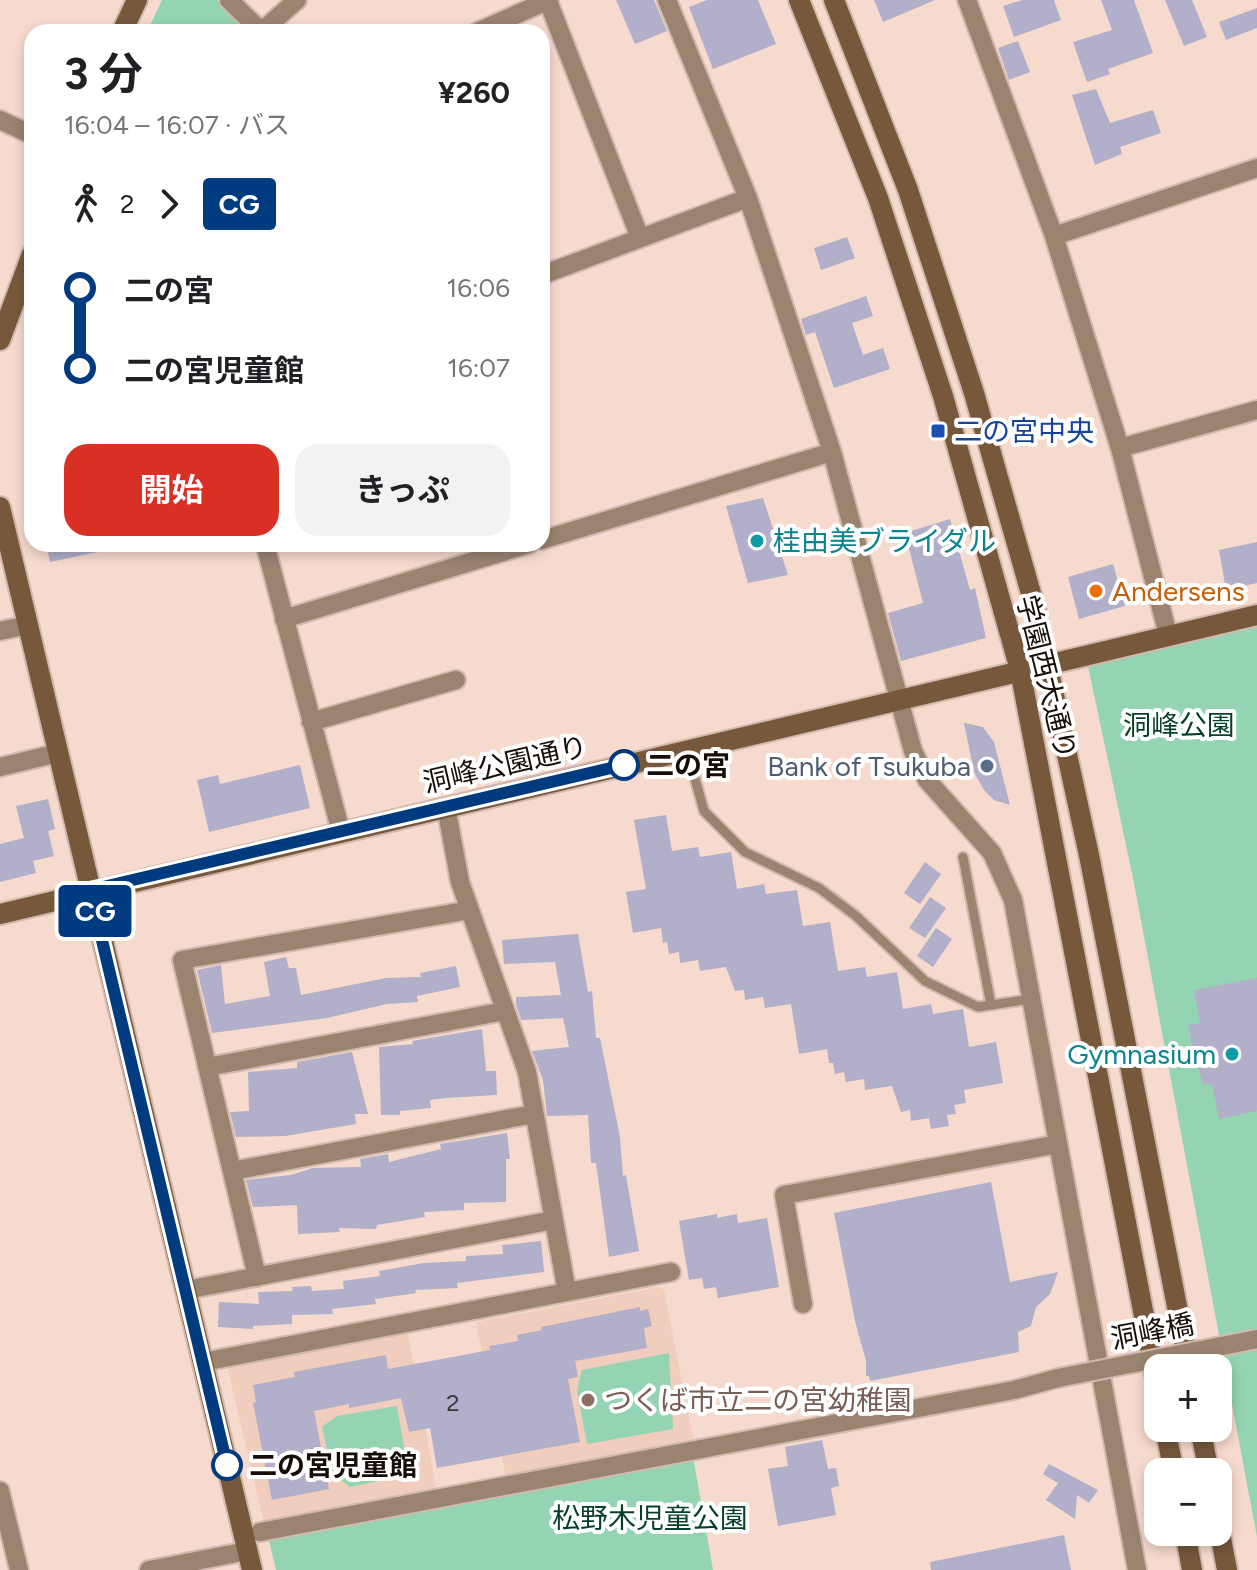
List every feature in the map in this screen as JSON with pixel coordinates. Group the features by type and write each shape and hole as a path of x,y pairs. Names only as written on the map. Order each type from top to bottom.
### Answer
{"main road":[{"path":"126,24 137,0"},
{"name":"学園西大通り","path":"799,0 878,198 943,396 1020,670 1151,1354"},
{"name":"学園西大通り","path":"834,0 908,190 970,379 1049,663 1186,1354"},
{"path":"0,340 24,276"},
{"path":"0,507 250,1560"},
{"name":"洞峰公園通り","path":"0,914 90,890 1257,615"},
{"path":"1188,1546 1192,1570"},
{"path":"1222,1546 1227,1570"}],"street":[{"path":"229,0 254,24"},
{"path":"271,24 297,0"},
{"path":"495,24 549,0 640,238"},
{"path":"667,0 748,198 832,452 913,751 927,780 992,853 1013,900 1137,1570"},
{"path":"975,2 1054,236 1120,448 1168,635"},
{"path":"0,120 24,131"},
{"path":"1054,236 1257,168"},
{"path":"550,272 748,198"},
{"path":"1120,448 1257,410"},
{"path":"550,538 832,452"},
{"path":"267,552 341,832"},
{"path":"284,619 503,552"},
{"path":"0,631 28,625"},
{"path":"311,722 456,680"},
{"path":"0,767 58,753"},
{"path":"446,807 460,882 527,1072 567,1292"},
{"path":"257,1277 182,960 470,910"},
{"path":"207,1067 505,1011"},
{"path":"232,1171 534,1114"},
{"path":"803,1304 784,1195 1058,1144"},
{"path":"186,1290 554,1220"},
{"path":"203,1362 671,1272"},
{"name":"洞峰橋","path":"260,1532 1014,1390 1058,1378 1257,1339"},
{"path":"0,1491 19,1570"},
{"path":"149,1570 250,1560"}],"lane":[{"path":"687,750 704,811 738,847 819,888 856,916 925,981 978,1007 1031,999"},
{"path":"963,857 991,1005"}],"shaded area":[{"name":"つくば市立二の宮幼稚園","path":"659,1287 664,1290 694,1442 506,1477 476,1322"},
{"path":"408,1334 437,1493 265,1527 227,1366"}],"green space":[{"path":"162,0 217,0 242,24 151,24"},
{"name":"洞峰公園","path":"1257,626 1257,1537 1232,1404 1232,1354 1223,1354 1133,878 1088,666"},
{"path":"669,1353 673,1429 587,1444 577,1390 582,1370"},
{"path":"397,1406 408,1470 403,1476 350,1487 332,1473 322,1427 337,1416"},
{"name":"松野木児童公園","path":"693,1456 713,1570 276,1570 268,1536"}],"building":[{"path":"616,0 654,0 667,31 635,44"},
{"path":"707,0 758,0 776,44 713,69 689,7"},
{"path":"874,0 935,0 883,22"},
{"path":"1022,0 1054,0 1061,20 1014,37 1003,6"},
{"path":"1101,0 1134,0 1153,53 1108,69 1110,74 1087,82 1073,42 1112,30"},
{"path":"1165,0 1192,0 1207,37 1184,46"},
{"path":"1257,8 1257,28 1226,40 1219,22"},
{"path":"1018,41 1030,72 1009,80 998,48"},
{"path":"1096,89 1110,123 1153,110 1161,133 1120,147 1122,154 1095,165 1072,95"},
{"path":"847,237 855,258 821,270 814,248"},
{"path":"866,296 873,316 852,323 863,355 883,348 890,369 834,388 815,332 806,335 801,319"},
{"name":"桂由美ブライダル","path":"763,498 788,575 748,583 726,506"},
{"path":"950,519 970,590 975,588 986,638 901,661 888,613 923,603 905,533"},
{"path":"1257,542 1257,583 1226,590 1219,550"},
{"path":"48,552 97,552 50,562"},
{"name":"Andersens","path":"1113,564 1125,606 1079,619 1068,577"},
{"name":"Bank of Tsukuba","path":"964,723 983,727 994,742 1010,805 994,800 984,790 974,772"},
{"path":"300,765 310,808 209,832 197,780 218,775 220,784"},
{"path":"48,799 55,829 48,831 54,856 33,861 36,873 0,882 0,844 24,838 16,806"},
{"path":"666,815 672,851 698,847 700,857 731,852 737,889 764,884 766,894 797,890 803,926 830,922 838,971 865,967 867,977 897,972 903,1009 931,1004 933,1014 963,1009 969,1047 996,1042 1003,1083 964,1090 966,1103 954,1105 956,1114 947,1115 949,1126 931,1129 929,1118 911,1121 910,1110 901,1112 892,1086 865,1090 864,1079 846,1082 844,1072 835,1074 827,1049 799,1054 791,1004 765,1008 763,997 745,1000 744,990 735,991 726,967 700,971 698,960 680,963 679,952 669,954 667,942 663,943 661,928 633,933 626,892 646,889 634,820"},
{"path":"925,862 941,874 920,904 904,893"},
{"path":"930,897 946,908 925,938 909,928"},
{"path":"936,928 952,939 933,967 917,956"},
{"path":"578,934 588,992 592,991 596,1038 600,1038 620,1137 623,1176 626,1175 639,1251 609,1257 596,1163 591,1163 588,1115 547,1116 543,1080 532,1051 569,1047 563,1018 521,1020 516,1004 516,997 561,995 555,962 504,964 502,940"},
{"path":"286,957 289,968 296,968 301,995 386,978 421,977 420,973 456,966 460,987 417,996 418,1002 387,1004 327,1018 212,1033 197,970 221,965 225,1004 270,996 264,962"},
{"name":"Gymnasium","path":"1257,978 1257,1111 1219,1119 1212,1084 1203,1085 1188,1025 1200,1023 1194,990"},
{"path":"482,1029 486,1071 496,1071 497,1095 430,1100 431,1108 400,1111 400,1115 381,1115 379,1047 413,1044 412,1041"},
{"path":"352,1052 368,1114 355,1114 356,1124 285,1136 236,1137 230,1112 249,1111 248,1072 297,1068 297,1062"},
{"path":"507,1133 510,1159 506,1159 506,1202 464,1203 464,1210 424,1212 425,1217 377,1225 376,1229 339,1228 340,1232 298,1234 297,1205 253,1207 246,1180 291,1175 313,1168 361,1167 360,1159 388,1154 389,1162 441,1149 440,1144"},
{"path":"991,1182 1010,1282 1058,1272 1050,1294 1036,1307 1031,1326 1018,1332 1019,1352 870,1381 866,1376 866,1361 834,1213"},
{"path":"717,1214 717,1218 737,1214 738,1223 767,1218 779,1287 718,1298 716,1287 704,1289 702,1278 689,1280 679,1221"},
{"path":"541,1241 544,1272 457,1283 458,1288 415,1290 416,1293 375,1299 376,1304 332,1309 333,1314 292,1315 292,1324 253,1326 253,1329 218,1327 219,1302 259,1304 258,1292 293,1291 292,1287 311,1286 312,1291 344,1289 343,1281 380,1276 379,1271 424,1263 466,1261 466,1256 503,1254 502,1245"},
{"path":"640,1307 640,1311 648,1309 652,1326 644,1328 647,1348 575,1361 578,1377 568,1379 580,1442 437,1468 430,1428 409,1432 401,1398 349,1408 349,1404 314,1411 329,1489 272,1500 253,1403 256,1402 253,1385 295,1377 294,1372 386,1355 388,1369 490,1350 489,1346 518,1341 517,1335 542,1330 541,1327"},
{"path":"822,1440 828,1469 836,1468 839,1486 831,1488 836,1515 778,1526 768,1469 788,1466 785,1447"},
{"path":"1049,1464 1098,1490 1089,1503 1077,1495 1075,1519 1046,1500 1058,1483 1043,1474"},
{"path":"1064,1535 1071,1570 931,1570 930,1562"}],"bus line":[{"name":"CG","path":"227,1465 90,890 624,765"}],"place":[{"name":"二の宮中央","path":"938,431"},
{"name":"桂由美ブライダル","path":"757,541"},
{"name":"Andersens","path":"1096,591"},
{"name":"二の宮","path":"624,765"},
{"name":"Bank of Tsukuba","path":"987,766"},
{"name":"Gymnasium","path":"1232,1054"},
{"name":"つくば市立二の宮幼稚園","path":"588,1400"},
{"name":"二の宮児童館","path":"227,1465"}]}
